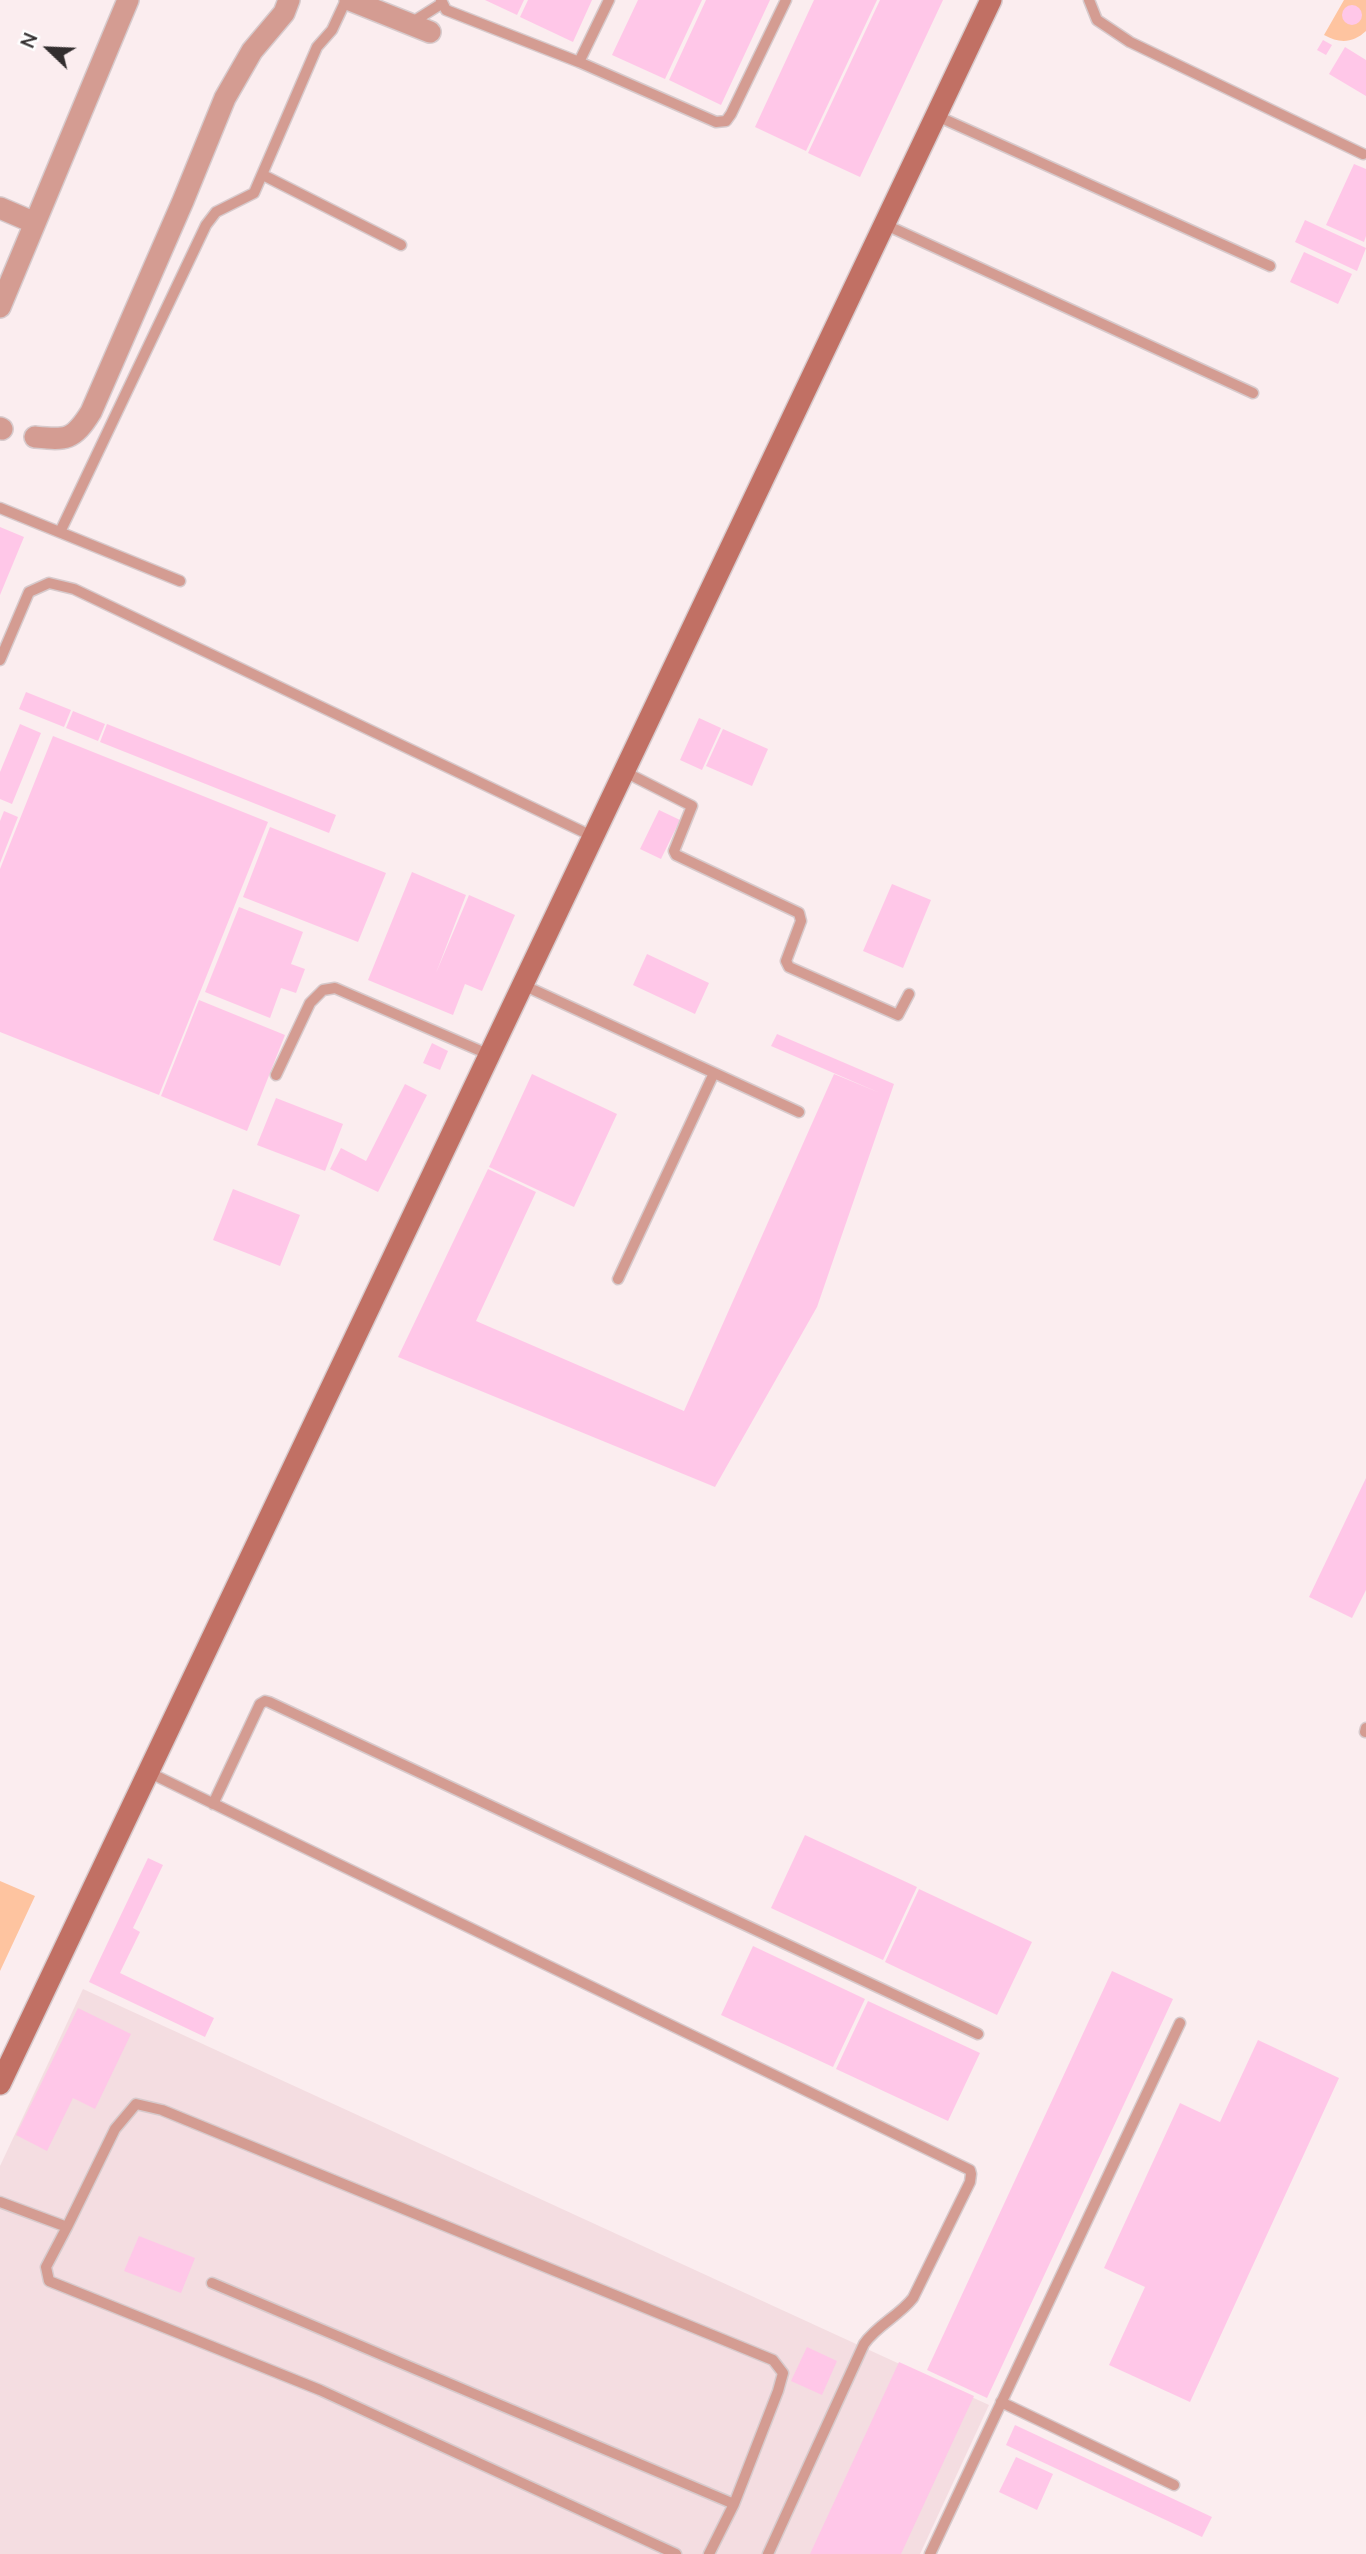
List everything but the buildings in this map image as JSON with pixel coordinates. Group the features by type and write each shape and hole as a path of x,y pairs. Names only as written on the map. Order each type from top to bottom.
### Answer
{"street":[{"path":"0,307 128,0"},
{"path":"35,437 63,440 81,428 91,412 225,99 252,51 284,13 289,0"},
{"path":"348,0 430,32"},
{"path":"0,2084 991,0"},
{"path":"0,208 36,223"}],"lane":[{"path":"60,532 206,225 216,212 254,193 310,61 317,47 332,30 348,0"},
{"path":"579,62 609,0"},
{"path":"409,24 441,2 446,10 579,62 716,121 726,121 786,0"},
{"path":"1088,0 1097,20 1130,42 1363,154"},
{"path":"937,116 1270,266"},
{"path":"263,175 401,245"},
{"path":"886,225 1253,393"},
{"path":"0,508 180,581"},
{"path":"0,660 29,592 49,583 74,589 594,837"},
{"path":"625,772 692,806 674,850 676,855 799,913 802,921 786,961 789,967 898,1015 909,993"},
{"path":"523,985 799,1112"},
{"path":"276,1074 310,1003 323,990 335,988 490,1055"},
{"path":"618,1279 714,1073"},
{"path":"213,1804 260,1704 269,1702 978,2034"},
{"path":"148,1772 970,2169 970,2182 913,2298 883,2323 864,2344 768,2554"},
{"path":"930,2554 1180,2024"},
{"path":"676,2554 320,2390 49,2281 46,2267 115,2129 136,2104 162,2110 774,2360 783,2373 778,2391 734,2504 709,2554"},
{"path":"0,2202 67,2227"},
{"path":"212,2283 734,2504"},
{"path":"1002,2402 1174,2485"}],"shaded area":[{"path":"1344,0 1366,0 1366,31 1351,40 1341,41 1324,35"},
{"path":"0,1881 35,1896 0,1971"},
{"path":"83,1989 989,2405 920,2554 0,2554 0,2166"}]}
